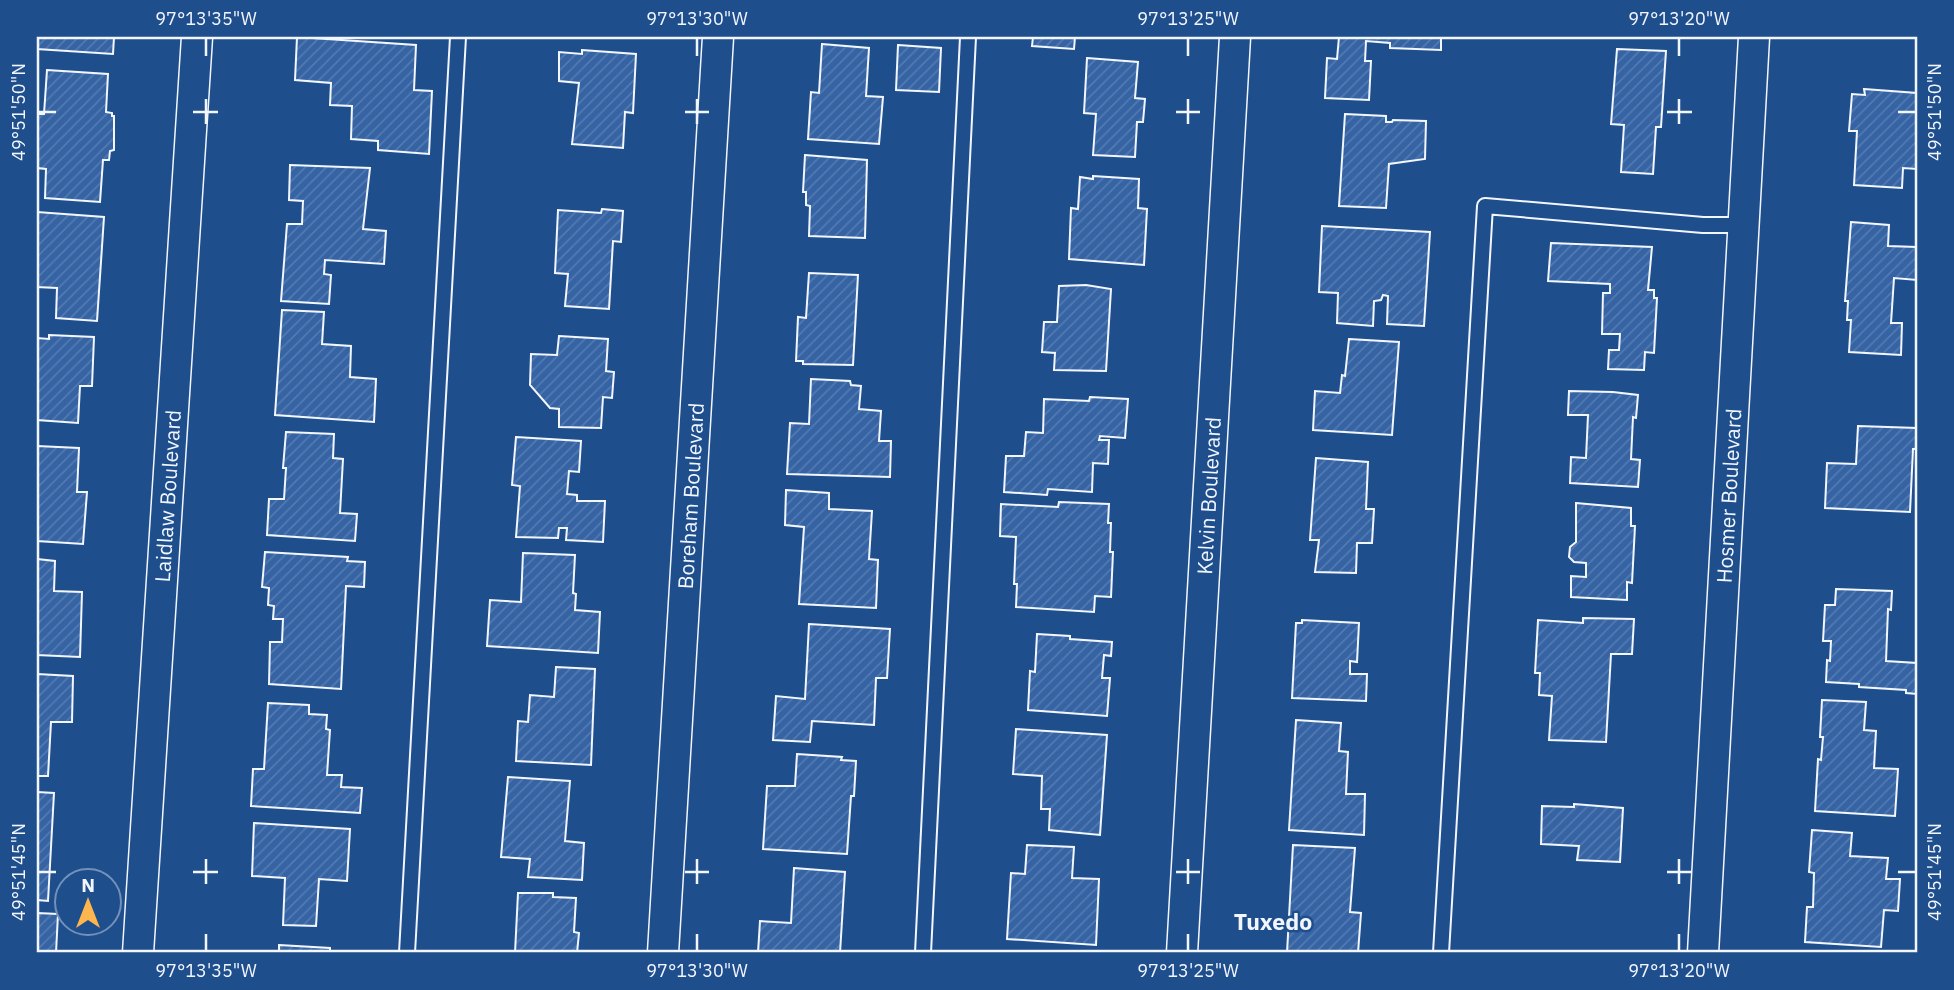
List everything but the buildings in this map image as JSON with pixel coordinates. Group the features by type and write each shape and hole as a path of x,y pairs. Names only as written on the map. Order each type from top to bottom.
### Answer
{"street":[{"name":"Laidlaw Boulevard","path":"138,953 197,37"},
{"name":"Boreham Boulevard","path":"663,953 718,37"},
{"name":"Kelvin Boulevard","path":"1182,953 1235,37"},
{"name":"Hosmer Boulevard","path":"1703,953 1754,37"}],"lane":[{"path":"407,953 458,37"},
{"path":"923,953 968,37"},
{"path":"1441,953 1485,206 1703,225 1742,225"}],"district":[{"name":"Tuxedo","path":"1273,921"}]}
